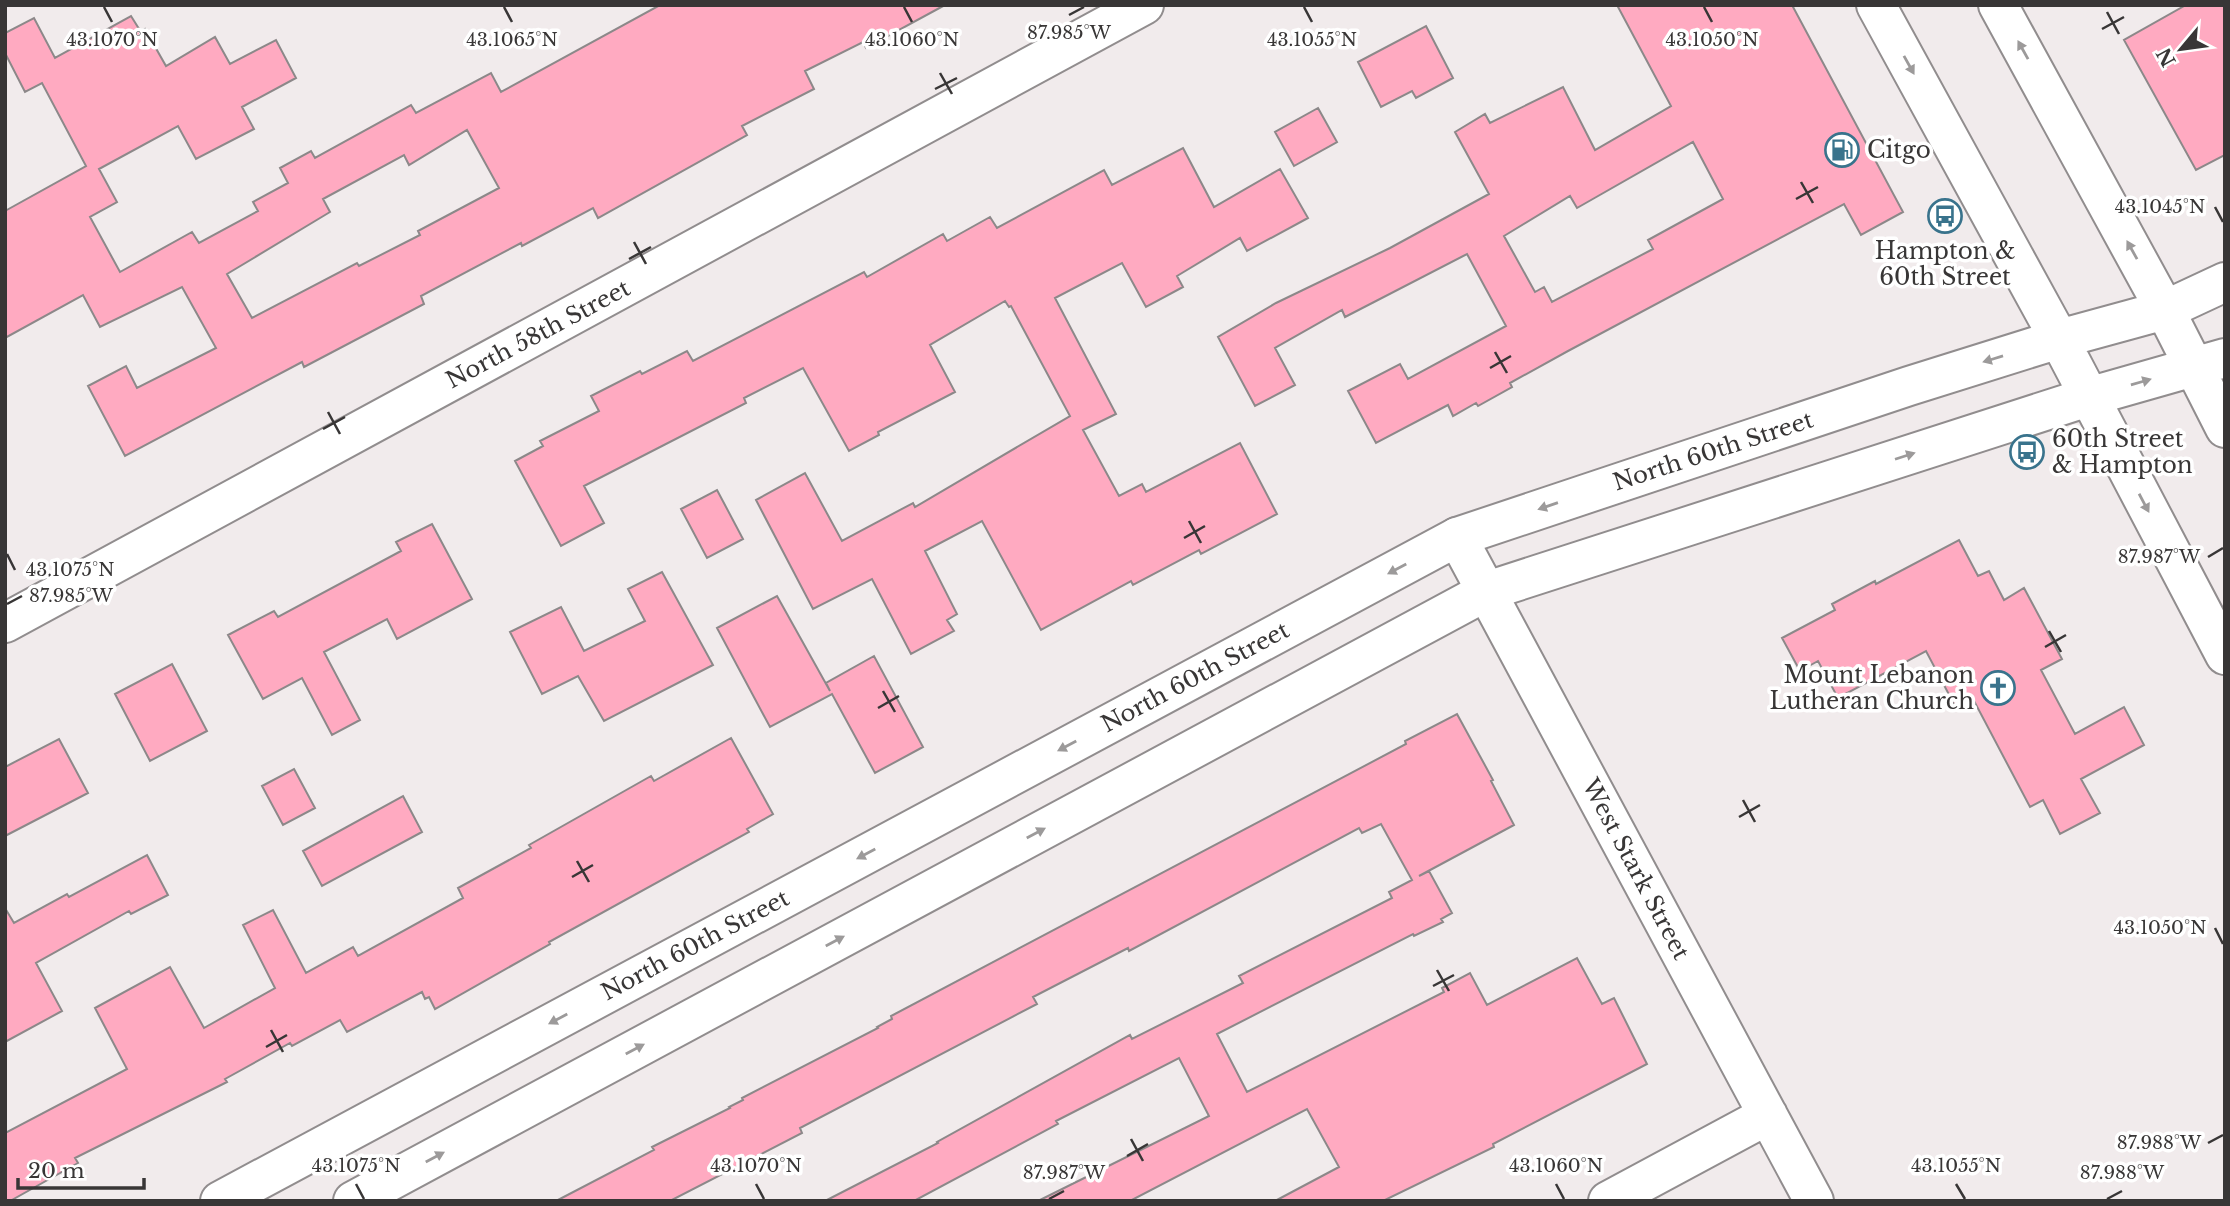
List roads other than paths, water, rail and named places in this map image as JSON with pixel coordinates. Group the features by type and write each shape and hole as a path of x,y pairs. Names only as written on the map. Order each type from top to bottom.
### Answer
{"main road":[{"name":"North 58th Street","path":"5,623 1144,5"},
{"path":"1876,5 2059,339 2225,655"},
{"path":"1998,5 2165,310 2209,363 2225,428"},
{"name":"North 60th Street","path":"220,1201 1457,537 1909,386 2059,339 2165,310 2225,282"},
{"path":"353,1201 1487,591 2088,397 2209,363"},
{"name":"West Stark Street","path":"1457,537 1814,1201"},
{"path":"1608,1201 1768,1115"}],"place":[{"name":"Citgo","path":"1842,150"},
{"name":"Hampton & 60th Street","path":"1945,216"},
{"name":"60th Street & Hampton","path":"2027,452"},
{"name":"Mount Lebanon Lutheran Church","path":"1998,688"}]}
